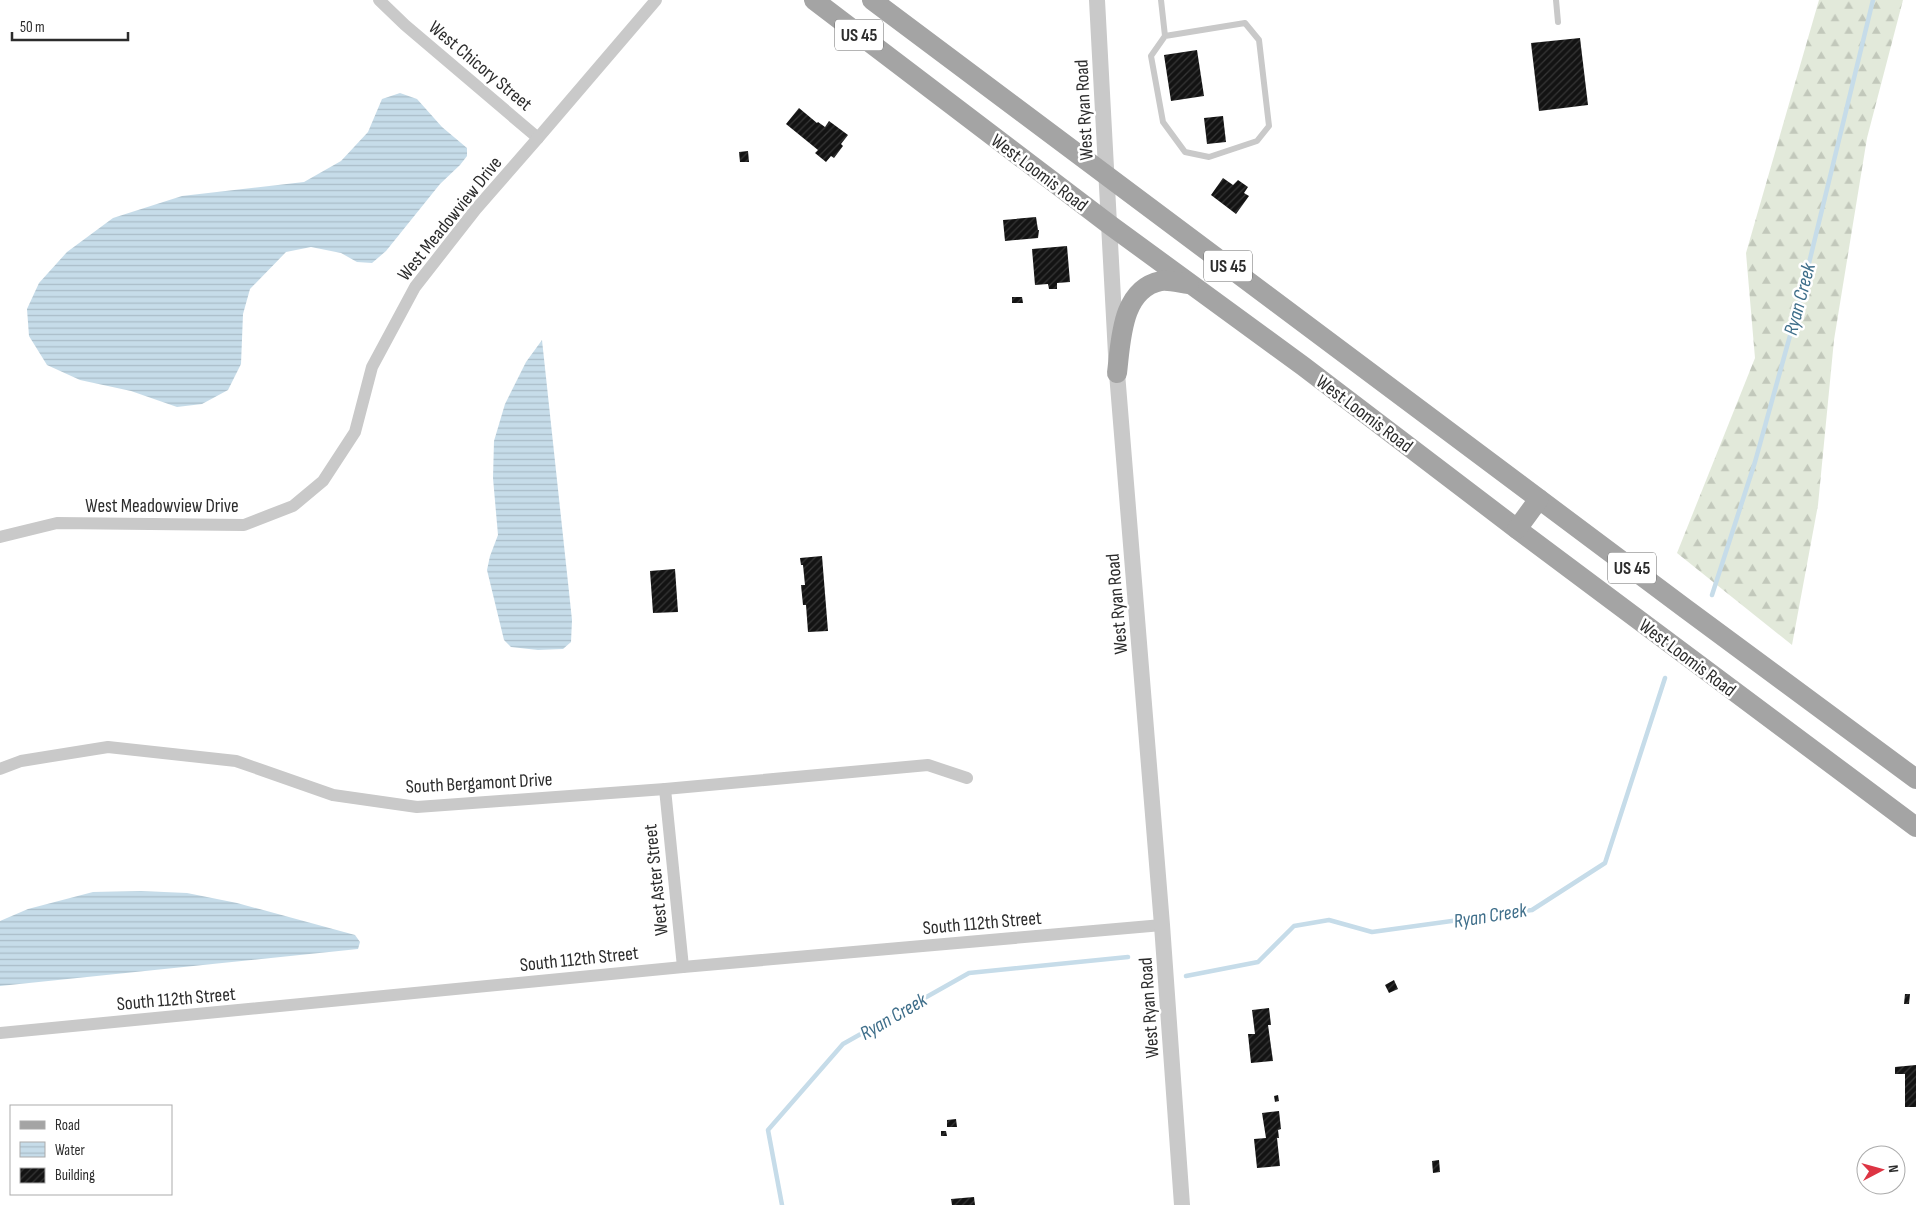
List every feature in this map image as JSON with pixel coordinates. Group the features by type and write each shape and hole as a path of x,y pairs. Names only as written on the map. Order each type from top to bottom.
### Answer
{"main road":[{"name":"West Loomis Road","path":"872,0 1916,779"},
{"name":"West Loomis Road","path":"823,3 1110,225 1303,366 1517,529 1916,827"},
{"path":"1117,373 1124,323 1131,302 1145,288 1164,280 1190,284"},
{"path":"1517,529 1539,499"}],"street":[{"name":"West Chicory Street","path":"378,0 538,138"},
{"name":"West Meadowview Drive","path":"0,537 57,523 244,525 293,506 324,481 355,432 372,367 415,286 476,208 656,0"},
{"name":"West Ryan Road","path":"1097,0 1117,373 1162,925 1182,1205"},
{"name":"South Bergamont Drive","path":"0,769 21,761 108,747 236,761 333,795 416,807 665,789 928,765 967,778"},
{"name":"West Aster Street","path":"665,789 682,967"},
{"name":"South 112th Street","path":"0,1033 682,967 1162,925"}],"lane":[{"path":"1161,0 1164,36 1151,56 1163,122 1185,152 1209,157 1257,141 1269,126 1259,40 1245,23 1164,36"},
{"path":"1556,0 1558,22"}],"green space":[{"path":"1819,0 1903,0 1867,138 1834,340 1818,505 1792,645 1677,553 1755,358 1746,253"}],"water":[{"path":"400,93 417,99 442,127 467,148 467,156 440,184 386,251 372,263 357,262 341,253 311,247 286,252 250,289 243,314 241,364 228,390 202,404 177,407 131,391 80,380 47,365 29,336 27,309 39,283 67,252 113,218 182,196 304,182 341,161 368,132 382,99"},
{"path":"542,340 572,620 571,642 563,649 538,650 511,647 504,640 487,570 498,535 493,478 494,441 505,404 526,362"},
{"path":"141,891 187,893 237,903 355,935 360,942 358,949 0,986 0,921 28,909 93,892"}],"building":[{"path":"1580,38 1588,105 1539,111 1531,43"},
{"path":"1197,50 1204,96 1171,101 1164,55"},
{"path":"799,108 817,123 825,127 829,121 848,135 834,158 831,156 826,162 815,153 818,150 786,124"},
{"path":"1223,116 1226,142 1207,144 1204,118"},
{"path":"748,151 749,162 740,162 739,152"},
{"path":"1223,178 1233,185 1238,180 1248,187 1244,193 1249,196 1236,214 1211,195"},
{"path":"1036,217 1039,230 1038,238 1005,241 1003,220"},
{"path":"1067,246 1070,282 1057,283 1057,289 1049,289 1048,284 1035,285 1032,249"},
{"path":"1012,297 1022,297 1023,303 1012,303"},
{"path":"822,556 828,631 808,632 806,605 803,605 801,585 805,585 803,565 801,565 800,558"},
{"path":"675,569 678,612 653,613 650,571"},
{"path":"1394,980 1398,989 1389,993 1385,985"},
{"path":"1905,994 1910,994 1909,1004 1904,1004"},
{"path":"1269,1008 1271,1025 1268,1025 1273,1061 1251,1063 1248,1034 1255,1034 1252,1010"},
{"path":"1916,1065 1916,1107 1905,1107 1905,1074 1895,1074 1895,1067"},
{"path":"1278,1095 1279,1101 1275,1102 1274,1096"},
{"path":"1279,1111 1281,1129 1278,1130 1279,1138 1277,1138 1280,1166 1257,1168 1254,1139 1266,1138 1262,1113"},
{"path":"956,1119 957,1127 947,1127 947,1120"},
{"path":"941,1131 946,1131 947,1136 941,1136"},
{"path":"1439,1160 1440,1172 1433,1173 1432,1161"},
{"path":"974,1197 975,1205 952,1205 951,1199"}],"waterway":[{"name":"Ryan Creek","path":"1712,595 1755,462 1801,296 1873,0"},
{"name":"Ryan Creek","path":"1186,976 1258,962 1294,926 1329,920 1372,932 1532,910 1605,863 1665,678"},
{"name":"Ryan Creek","path":"782,1205 768,1130 843,1044 969,973 1128,957"}]}
